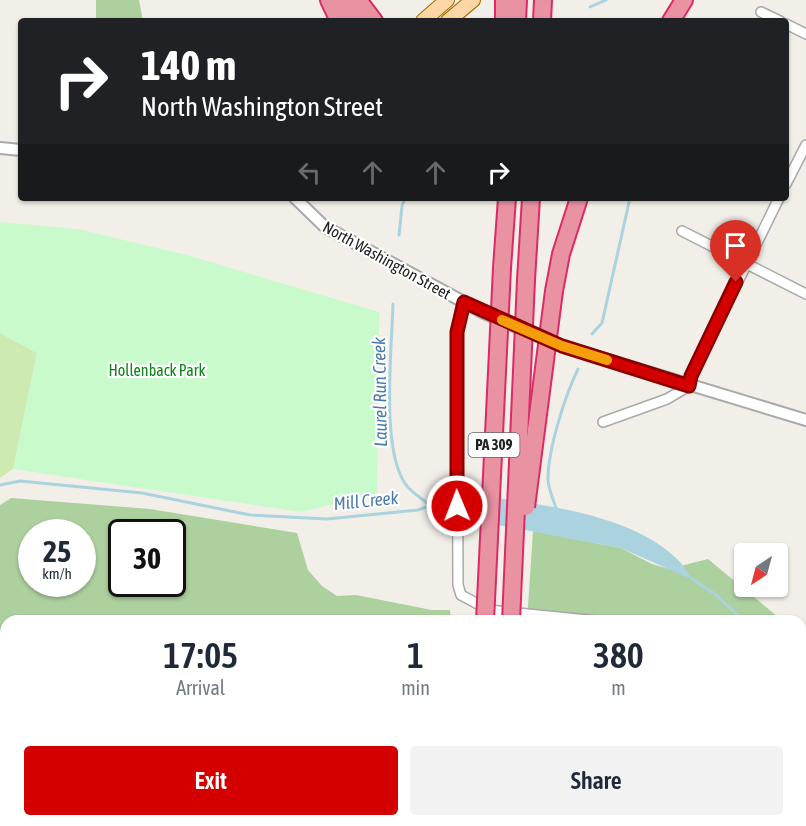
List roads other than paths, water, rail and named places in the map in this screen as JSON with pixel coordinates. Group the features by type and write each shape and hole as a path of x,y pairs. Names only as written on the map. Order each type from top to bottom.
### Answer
{"highway":[{"path":"329,0 338,18"},
{"path":"343,0 356,18"},
{"path":"358,0 372,18"},
{"path":"504,0 511,18"},
{"path":"513,18 518,0"},
{"path":"542,18 543,1"},
{"path":"501,201 504,246"},
{"name":"PA 309","path":"485,615 507,201"},
{"name":"PA 309","path":"512,615 531,201"},
{"path":"513,615 554,291 578,201"}],"main road":[{"path":"426,18 447,0"},
{"path":"452,18 473,0"}],"street":[{"path":"762,12 774,18"},
{"path":"789,26 806,34"},
{"path":"789,178 806,145"},
{"path":"0,148 18,150"},
{"name":"North Washington Street","path":"298,201 325,227 464,302 562,346 806,420"},
{"path":"603,422 668,399 689,386 691,376 745,263 777,201"},
{"path":"682,231 806,294"},
{"path":"464,302 457,332 458,585 461,596 489,610 539,615"}],"water":[{"path":"483,496 558,508 611,521 657,543 676,558 693,580 621,548 466,519 428,504 434,499"}],"waterway":[{"path":"590,7 606,0"},
{"name":"Laurel Run Creek","path":"399,235 404,201"},
{"path":"592,334 602,323 629,201"},
{"name":"Laurel Run Creek","path":"393,304 390,372 390,425 393,450 407,486 428,504"},
{"path":"557,511 548,479 551,453 558,423 578,369"},
{"name":"Mill Creek","path":"0,485 20,481 142,493 250,515 327,519 418,510 432,505"},
{"name":"Mill Creek","path":"692,579 715,594 738,615"}],"park label":[{"name":"Hollenback Park","path":"157,370"}]}
